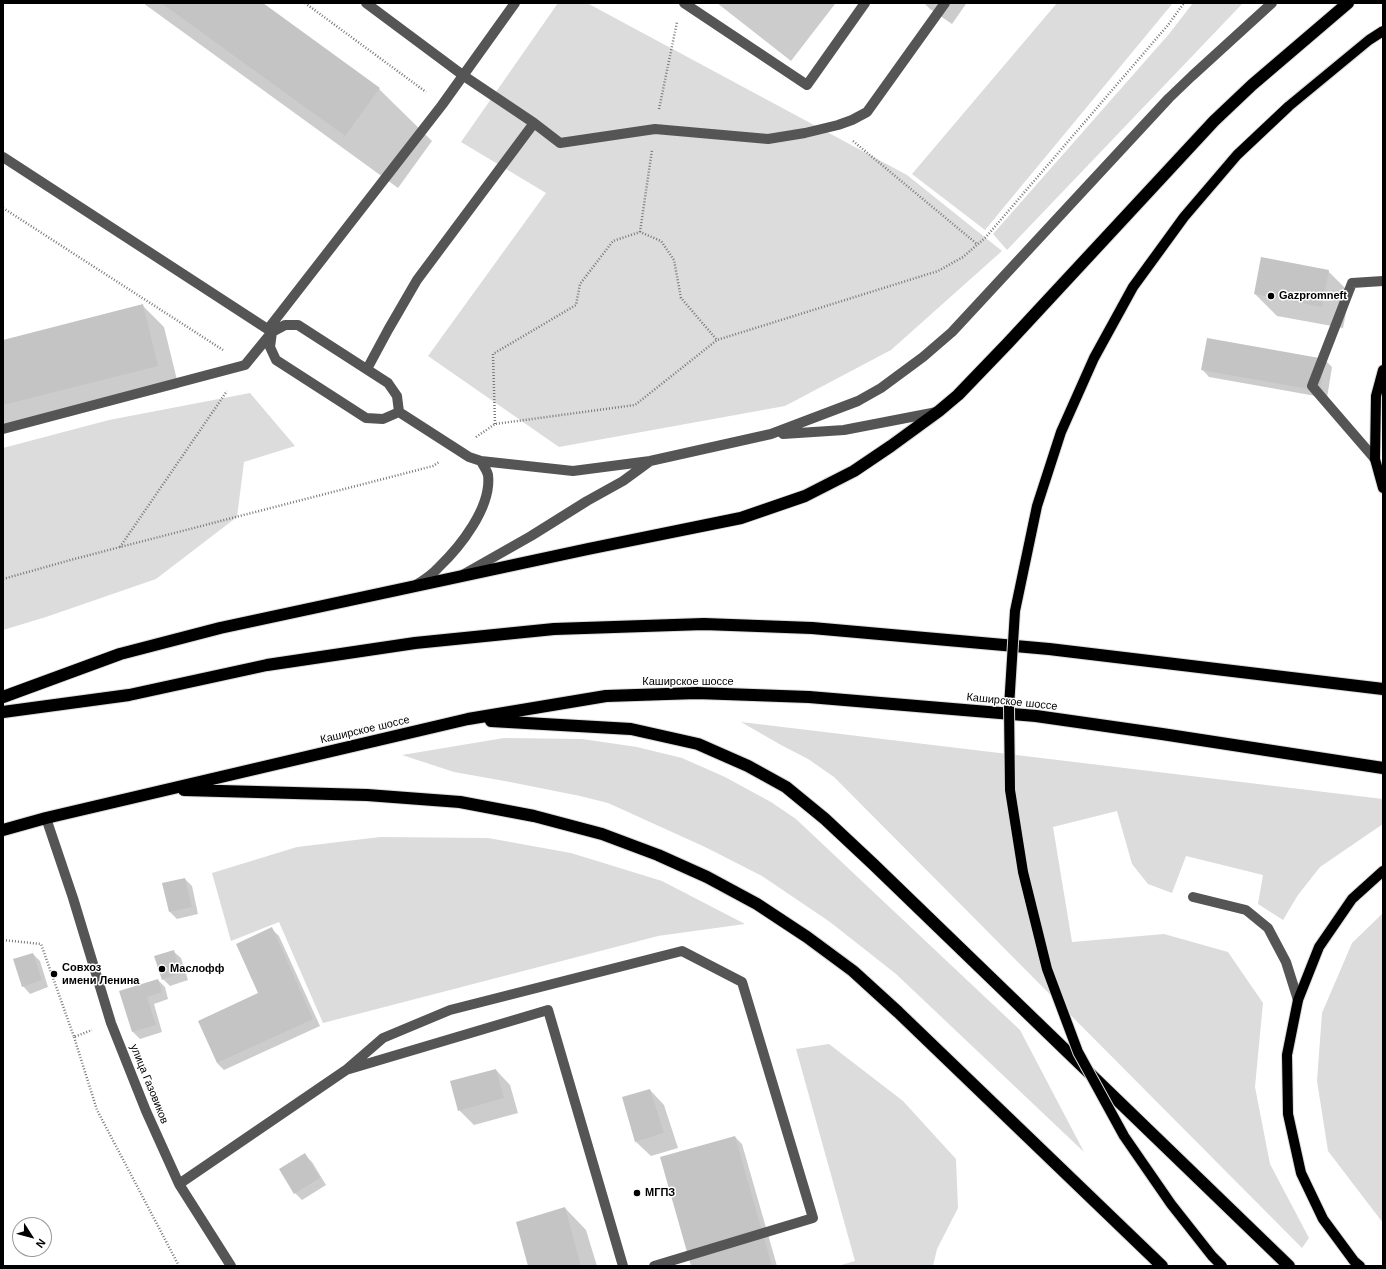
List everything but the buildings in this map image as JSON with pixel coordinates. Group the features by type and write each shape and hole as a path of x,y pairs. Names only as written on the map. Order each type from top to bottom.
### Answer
{"highway":[{"path":"3,697 120,654 220,628 741,518 805,496 854,471 939,411 1008,343 1214,121 1252,85 1348,3"},
{"path":"3,712 129,694 267,665 415,643 554,629 704,624 812,628 1049,649 1383,689"},
{"name":"Каширское шоссе","path":"3,830 46,818 468,719 606,696 697,693 809,697 1036,716 1383,768"},
{"path":"468,719 630,729 698,744 748,766 786,787 825,819 873,864 1289,1266"},
{"path":"167,790 367,795 460,802 534,816 602,834 658,854 707,877 757,904 807,937 853,971 898,1012 1162,1266"}],"main road":[{"path":"1222,1266 1212,1256 1171,1204 1124,1136 1078,1052 1047,969 1023,872 1010,790 1009,707 1015,611 1037,506 1061,432 1094,358 1133,287 1184,217 1237,155 1289,106 1369,40 1383,31"},
{"path":"1383,370 1376,396 1375,459 1383,488"},
{"path":"1360,1266 1354,1261 1323,1220 1301,1173 1288,1114 1287,1055 1298,1000 1319,947 1352,899 1383,871"}],"street":[{"path":"366,3 464,76 534,123 560,143 655,129 768,139 805,133 852,120 867,112 945,3"},
{"path":"3,429 245,365 270,330 464,76 515,3"},
{"path":"684,3 807,85 865,3"},
{"path":"270,330 285,324 298,325 388,383 397,396 399,412 457,450 481,462 573,471 650,461 771,434 858,401 881,388 923,357 952,332 1169,98 1272,3"},
{"path":"367,369 417,280 534,123"},
{"path":"3,157 270,330"},
{"path":"1375,459 1312,386 1352,283 1383,282"},
{"path":"270,330 270,346 276,360 366,418 383,419 399,412"},
{"path":"771,434 844,430 939,411"},
{"path":"457,577 531,536 587,501 623,481 650,461"},
{"path":"415,586 438,569 460,544 478,517 488,491 488,473 481,462"},
{"name":"улица Газовиков","path":"46,818 73,898 111,1023 146,1111 179,1184 231,1266"},
{"path":"1194,897 1246,910 1268,928 1286,962 1298,1000"},
{"path":"179,1184 346,1070 383,1038 450,1010 682,951 742,982 813,1218 654,1266"},
{"path":"346,1070 548,1010 623,1266"}],"path":[{"path":"305,3 442,105"},
{"path":"3,579 120,547 433,466 495,424 635,405 717,340 938,271 963,257 986,237 1168,25 1184,3"},
{"path":"838,125 857,146 977,244"},
{"path":"3,208 245,365 120,547"},
{"path":"495,424 494,354 576,305 580,284 613,241 640,232 660,241 674,260 681,298 717,340"},
{"path":"3,940 41,944 74,1037 97,1110 179,1266"},
{"path":"74,1037 111,1023"}],"shaded area":[{"path":"558,3 587,3 907,175 1002,251 891,350 785,406 559,447 428,356 546,193 461,142"},
{"path":"1057,3 1173,3 985,230 912,174"},
{"path":"1193,3 1243,3 1007,250 993,234 1169,34"},
{"path":"250,393 295,446 244,462 237,517 156,579 46,617 3,630 3,448 109,420"},
{"path":"741,722 1383,799 1383,824 1320,867 1298,895 1283,920 1258,904 1263,875 1186,856 1172,893 1148,884 1132,864 1117,811 1053,827 1072,942 1164,934 1228,952 1263,1003 1255,1087 1270,1164 1309,1238 1302,1248 834,777 808,759"},
{"path":"504,738 582,739 637,747 682,758 725,777 771,802 796,819 1020,1030 1084,1152 896,974 830,922 762,876 705,847 608,803 580,796 454,772 402,755"},
{"path":"380,837 488,838 571,853 662,881 745,924 658,936 323,1023 279,922 231,941 212,873 297,847"},
{"path":"1383,913 1383,1223 1328,1151 1317,1081 1322,1013 1352,943"},
{"path":"829,1044 903,1101 956,1159 958,1208 937,1249 933,1266 838,1266 855,1261 796,1049"}],"place":[{"name":"Gazpromneft","path":"1271,296"},
{"name":"Маслофф","path":"162,969"},
{"name":"Совхоз имени Ленина","path":"54,974"},
{"name":"МГПЗ","path":"637,1193"}]}
